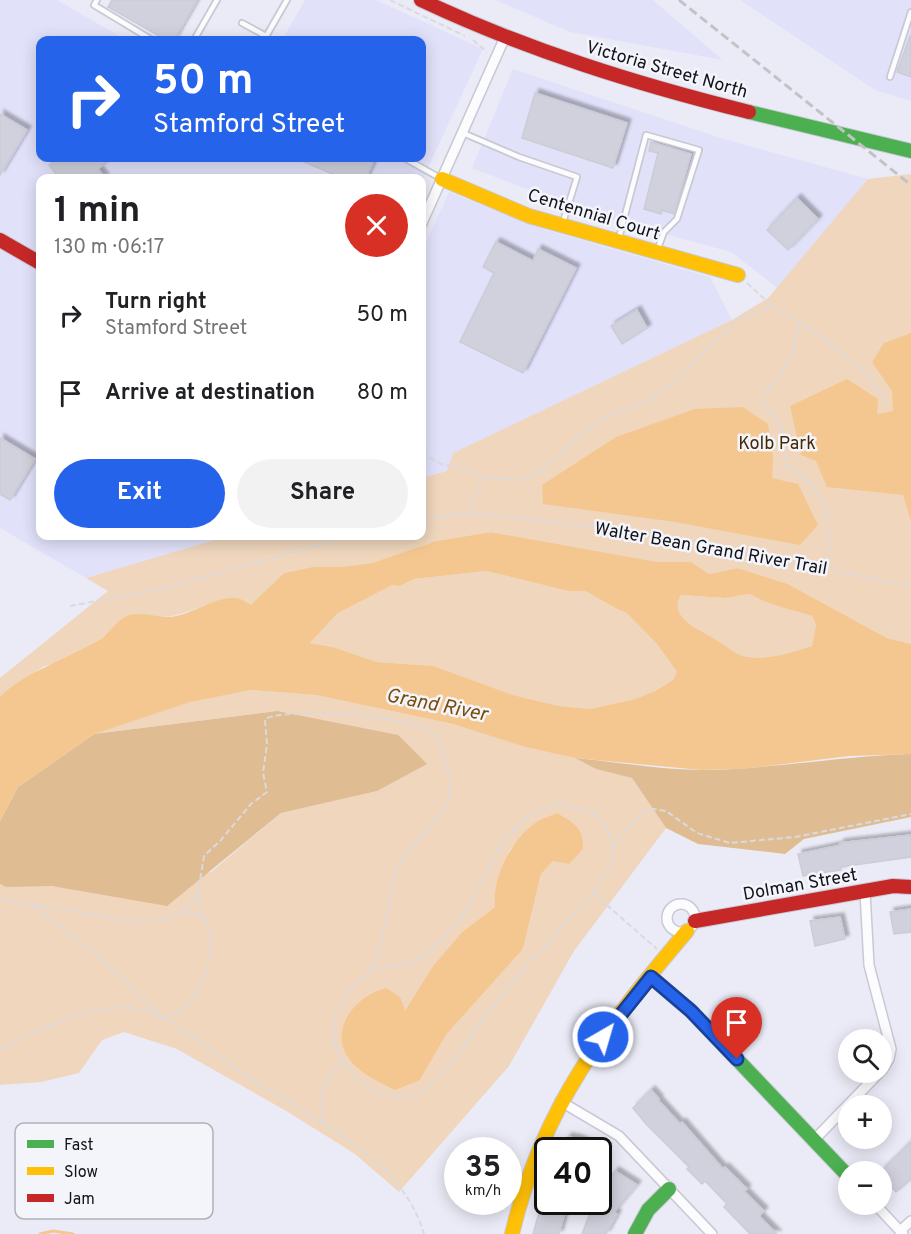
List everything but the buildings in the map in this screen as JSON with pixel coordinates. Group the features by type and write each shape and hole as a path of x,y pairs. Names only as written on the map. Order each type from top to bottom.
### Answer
{"street":[{"name":"Victoria Street North","path":"421,0 506,37 656,88 911,151"},
{"path":"426,215 506,37"},
{"name":"Centennial Court","path":"442,179 529,216 738,275"},
{"path":"0,240 36,261"},
{"name":"Dolman Street","path":"512,1234 519,1202 537,1147 560,1101 591,1052 691,926 892,886 911,886"},
{"path":"865,892 869,965 886,1029"},
{"path":"651,977 691,1011 838,1165"},
{"path":"814,1140 869,1083"},
{"path":"560,1101 619,1136 712,1234"},
{"path":"635,1234 648,1210 669,1189"},
{"path":"885,1215 902,1233 911,1221"}],"lane":[{"path":"97,0 94,5 145,36"},
{"path":"196,36 217,0"},
{"path":"266,36 287,0"},
{"path":"890,76 911,12"},
{"path":"242,23 262,36"},
{"path":"463,133 519,157 577,177 562,225"},
{"path":"618,241 646,135 699,150 677,219 664,232 657,252"},
{"path":"412,162 442,179"}],"path":[{"path":"390,0 473,40 486,51 497,54"},
{"path":"738,275 772,306 800,322 859,368 879,387 886,404"},
{"path":"426,455 441,464 472,471 482,477 520,480 540,472 581,434 605,417 645,402 662,392 738,319 772,306"},
{"path":"800,322 792,358 762,396 782,427 786,465 810,483 827,514 830,523 828,569"},
{"path":"471,513 471,506 478,495 482,477"},
{"name":"Walter Bean Grand River Trail","path":"426,519 471,513 632,531 911,586"},
{"path":"70,606 164,588 338,540"},
{"path":"163,1018 190,1002 199,986 211,952 209,925 203,918 198,893 204,856 221,840 251,804 267,792 263,772 267,744 265,721 267,718 308,712 342,714 432,731 436,734 444,759 450,795 446,807 397,866 383,934 373,968 349,991 335,1015 333,1039 344,1062 356,1078 377,1092 399,1096 419,1092 438,1079 511,983 593,893 612,863 613,846 607,827 591,812 561,803 531,813 503,841 463,916 429,952 411,963 373,968"},
{"path":"613,846 642,813 653,809 666,811 697,833 730,843 795,837 911,814"},
{"path":"0,899 29,902 138,922 156,922 183,912 198,893"},
{"path":"593,893 659,951"},
{"path":"29,902 102,959 163,1018"},
{"path":"183,912 203,918"},
{"path":"0,1049 67,1018 100,1008 129,1006 153,1012 281,1099 361,1149 397,1185 421,1221 424,1234"},
{"path":"324,1124 321,1091 326,1079 344,1062"}],"shaded area":[{"path":"0,0 57,0 119,36 36,36 36,162 426,162 426,36 284,36 305,0 376,0 483,49 425,174 36,174 36,540 214,540 86,578 0,528"},
{"path":"495,0 653,0 723,60 570,32"},
{"path":"740,0 911,0 911,101 875,90"},
{"path":"513,69 721,138 868,179 779,289 731,252 587,213 472,168"},
{"path":"449,192 546,230 710,277 732,320 453,453 447,471 426,477 426,242"},
{"path":"277,711 398,735 427,764 377,791 281,813 167,906 52,886 6,887 0,884 0,821 18,787 94,734"},
{"path":"911,754 911,817 804,839 785,854 698,844 666,828 632,778 596,769 575,758 704,770"}],"green space":[{"name":"Kolb Park","path":"911,174 911,644 887,638 788,584 738,568 709,574 691,562 658,562 491,532 436,541 372,563 340,567 312,567 284,573 251,606 242,601 222,600 172,616 130,615 99,640 59,663 44,666 0,697 0,678 108,591 86,578 214,540 426,540 426,477 447,471 453,453 732,320 768,298 868,179"},
{"path":"486,571 568,591 585,591 619,610 626,611 657,644 677,672 673,680 635,699 590,709 559,706 512,695 434,666 377,662 333,647 310,643 338,613 392,584 400,586 414,579"},
{"path":"750,594 772,604 812,616 816,625 812,646 772,656 756,658 744,656 689,624 679,611 678,604 681,595 725,598"},
{"path":"251,690 316,695 453,724 575,758 596,769 632,778 666,828 574,951 509,1066 447,1137 444,1137 444,1140 399,1192 355,1154 288,1112 177,1049 124,1032 102,1040 79,1073 41,1082 0,1085 0,884 6,887 211,872 281,813 377,791 277,711 94,734 151,708","holes":["557,813 553,861 541,874 523,949 446,1035 420,1080 404,1011 433,966 462,932 495,907 510,849 535,823"]}],"water":[{"path":"911,333 911,521 903,495 827,487 816,461 801,455 790,406 847,379 878,399 877,414 893,411 892,391 872,362 884,343"},
{"path":"743,407 768,424 773,457 772,478 798,484 818,525 800,545 675,522 543,504 542,485 616,437 695,409"},
{"name":"Grand River","path":"491,532 658,562 691,562 709,574 738,568 788,584 887,638 911,644 911,754 849,756 743,769 701,770 575,758 526,747 453,724 316,695 251,690 190,702 94,734 18,787 0,821 0,697 22,680 99,640 127,616 137,614 177,616 226,598 239,599 251,605 284,573 312,567 340,567 372,563 436,541","holes":["486,571 568,591 585,591 626,612 657,644 677,672 673,680 635,699 590,709 559,706 513,695 434,666 377,662 333,647 310,643 338,613 392,585 400,586 414,579","750,594 772,604 812,616 816,625 812,646 772,656 756,658 744,656 689,624 679,611 678,604 681,595 725,598"]},
{"path":"557,813 580,831 583,849 569,864 553,861 541,874 523,949 446,1035 420,1080 395,1090 359,1069 344,1050 342,1039 342,1029 352,1010 367,996 386,988 400,997 405,1010 433,966 462,932 495,907 500,872 518,839 535,823"}],"waterway":[{"path":"40,1234 53,1231 73,1234"}],"railway":[{"path":"679,0 911,185"}],"traffic: fast":[{"path":"749,112 911,151"},
{"path":"651,977 691,1011 838,1165"},
{"path":"635,1234 648,1210 669,1189"}],"traffic: slow":[{"path":"442,179 529,216 738,275"},
{"path":"512,1234 540,1147 580,1071 629,1001 687,931"}],"traffic: jam":[{"path":"421,0 501,35 582,64 665,90 749,112"},
{"path":"0,240 36,261"},
{"path":"695,921 893,886 911,887"}],"route":[{"path":"603,1037 651,977 691,1011 737,1059"}]}
